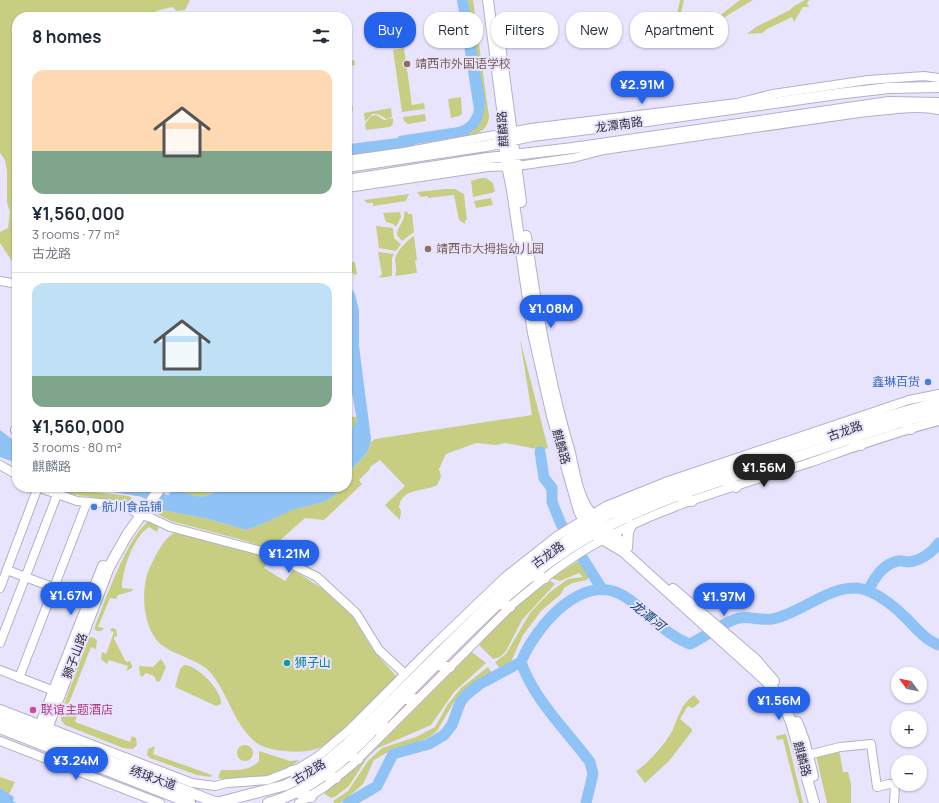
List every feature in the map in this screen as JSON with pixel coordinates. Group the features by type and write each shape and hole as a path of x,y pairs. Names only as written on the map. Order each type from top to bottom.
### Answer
{"main road":[{"name":"麒麟路","path":"488,0 509,136"},
{"name":"麒麟路","path":"495,0 527,299 541,371 577,507 592,530 624,552 701,618 761,666 777,685 794,716 808,754 818,803"},
{"name":"龙潭南路","path":"352,166 402,156 486,146 509,136 889,88 939,87"},
{"path":"782,93 796,100"},
{"name":"龙潭南路","path":"352,179 512,160 741,123 889,102 939,103"},
{"path":"741,123 750,130"},
{"name":"麒麟路","path":"512,160 544,352 577,480 585,503 598,520 612,534 701,618"},
{"name":"古龙路","path":"217,803 286,785 307,774 330,759 515,579 540,560 592,530 598,520 678,482 766,453 939,402"},
{"name":"古龙路","path":"598,520 638,510 678,494 850,439 908,425 939,412"},
{"path":"850,439 861,445"},
{"path":"765,466 778,473"},
{"path":"724,480 736,487"},
{"name":"狮子山路","path":"41,734 109,567 151,492"},
{"name":"狮子山路","path":"41,734 54,691 111,549 158,492"},
{"path":"678,494 692,501"},
{"path":"627,548 628,532 631,525"},
{"name":"古龙路","path":"268,803 296,792 323,775 348,754 500,603 572,542"},
{"path":"528,558 540,560"},
{"path":"531,576 545,578"},
{"path":"503,578 515,579"},
{"path":"500,603 510,607"},
{"name":"麒麟路","path":"729,641 773,688 786,710 814,803"},
{"path":"437,665 450,667"},
{"path":"403,699 417,699"},
{"path":"363,717 374,717"},
{"name":"绣球大道","path":"0,718 217,803"},
{"name":"绣球大道","path":"0,728 41,734 190,803"},
{"path":"372,730 388,728"},
{"path":"348,754 358,759"},
{"path":"125,758 130,769"},
{"path":"292,771 307,774"},
{"path":"323,775 336,778"},
{"path":"296,792 311,797"}],"street":[{"path":"509,136 604,118 639,116 737,102 782,93 868,80 924,76 939,78"},
{"path":"352,187 512,160 578,157 604,150 890,109 930,108 939,110"},
{"path":"352,160 402,156"},
{"path":"0,281 12,283"},
{"path":"766,453 909,400 939,394"},
{"path":"592,530 612,534 692,501 861,445 908,425 939,421"},
{"path":"0,465 12,472"},
{"path":"0,588 36,492"},
{"path":"50,492 87,502 123,506 140,512 170,527 269,553 317,577 353,610 379,650 405,674"},
{"path":"0,643 58,495"},
{"path":"20,678 53,589 84,514 87,502"},
{"path":"0,709 41,734 125,758 192,783 206,786 218,786 227,783 263,781 292,771 323,752 363,717 503,578 528,558 572,542 592,530 598,520"},
{"path":"299,803 311,797 358,759 510,607 545,578 572,542"},
{"path":"7,570 53,589 89,601"},
{"path":"0,670 54,691"},
{"path":"0,741 160,803"},
{"path":"808,754 840,747 871,744 877,787 889,784 895,785 894,803"}],"green space":[{"path":"0,0 190,0 185,10 177,11 172,7 156,12 12,12 12,261 0,243 0,232 8,228 10,212 7,203 7,172 5,160 0,153"},
{"path":"468,0 473,0 475,12 470,12"},
{"path":"680,0 684,0 681,12 677,12"},
{"path":"740,0 753,0 728,15 728,12 724,12"},
{"path":"805,0 809,0 807,3 809,7 803,7 794,22 792,17 762,33 747,34 756,27 790,10"},
{"path":"404,48 412,105 424,103 425,109 402,112 393,50"},
{"path":"476,48 480,48 489,117 485,128 476,134 469,136 469,133 485,107"},
{"path":"352,60 354,60 355,65 352,66"},
{"path":"461,97 462,114 451,118 448,99"},
{"path":"391,108 392,117 387,119 378,114 372,114 365,122 364,113"},
{"path":"425,114 426,121 408,124 404,121 403,117"},
{"path":"376,115 384,120 393,118 393,124 390,127 366,130 365,124 371,116"},
{"path":"486,178 493,183 495,192 473,197 471,181"},
{"path":"455,189 464,194 467,220 465,220 465,224 459,220 454,195 428,198 427,196 421,197 417,192"},
{"path":"409,194 406,201 373,206 373,203 367,203 364,200"},
{"path":"491,198 493,205 476,208 474,201"},
{"path":"407,211 408,214 412,214 414,232 402,241 397,235 397,232 404,218 404,212"},
{"path":"400,212 401,217 396,227 393,224 386,222 383,213"},
{"path":"376,226 393,228 394,238 401,244 396,251 379,248"},
{"path":"414,236 417,273 395,276 395,260 397,254 405,243"},
{"path":"378,252 394,254 392,258 392,276 379,278 382,274"},
{"path":"352,262 355,262 357,274 355,275 352,273"},
{"path":"520,339 548,448 542,450 505,443 496,445 476,443 446,454 439,469 441,477 437,485 414,491 404,496 399,507 401,511 400,520 385,505 405,486 380,460 370,467 370,469 359,480 362,484 324,520 305,518 278,542 284,551 282,554 246,541 171,521 155,513 157,509 208,519 246,530 294,509 324,502 338,492 352,492 352,470 366,454 371,442 375,439 532,415"},
{"path":"352,416 357,417 356,425 352,430"},
{"path":"92,492 129,496 132,498 129,503 65,493"},
{"path":"182,492 214,492 199,497 187,495"},
{"path":"151,520 159,526 157,532 149,527 138,538 130,554 124,572 122,588 133,589 132,591 118,595 116,599 110,598 98,627 104,628 101,631 97,631 94,629 119,567 135,537 143,526"},
{"path":"176,532 264,556 270,559 264,568 285,581 293,570 320,587 350,611 372,649 397,677 347,728 326,744 316,749 301,752 277,750 256,743 244,730 220,687 209,671 166,648 158,641 148,622 144,598 147,575 161,546 168,537"},
{"path":"578,561 589,577 587,580 572,583 564,588 561,594 541,611 523,635 510,664 500,669 495,662 506,654 530,613 550,592 568,579 583,577 579,573 560,581 551,578"},
{"path":"549,580 555,584 522,620 506,651 500,657 493,659 479,645 483,639 516,607"},
{"path":"112,628 116,629 117,636 114,637 114,639 126,662 130,661 132,665 132,668 126,671 128,666 109,660 107,664 101,659 102,652 106,654 114,632 110,631"},
{"path":"92,637 97,640 96,649 91,647 67,708 77,716 75,722 130,742 132,736 136,738 137,745 133,749 123,748 65,725 61,720 62,709 89,638"},
{"path":"472,652 486,663 454,692 431,725 378,748 367,758 349,786 331,798 325,794 325,792 356,768"},
{"path":"161,659 166,667 160,681 157,682 154,676 146,673 142,677 140,675 139,666 153,667"},
{"path":"184,665 196,669 214,686 221,699 221,704 216,706 175,687 180,669"},
{"path":"488,667 492,673 468,687 454,702 437,731 428,738 403,747 395,748 374,760 363,784 345,800 340,803 334,803 333,801 348,791 368,761 382,748 416,737 435,727 448,704 461,688"},
{"path":"694,695 700,702 693,708 688,706 680,719 692,729 692,731 669,761 645,783 636,771 641,768 662,746 673,729 683,706"},
{"path":"786,734 803,803 799,803 783,739 777,740 776,736"},
{"path":"245,745 251,747 253,753 251,759 245,761 239,759 237,753 239,747"},
{"path":"155,746 153,754 212,775 211,777 197,775 150,758 147,755 148,749"},
{"path":"839,749 843,772 848,772 851,784 851,803 827,803 816,755"},
{"path":"259,751 290,761 300,760 291,766 261,777 239,780 218,778 221,770 242,770 255,765 259,761"},
{"path":"0,777 15,782 9,794 0,788"}],"water":[{"path":"457,0 468,0 470,12 459,12"},
{"path":"464,48 476,48 485,99 480,123 469,133 469,136 397,147 396,141 399,136 461,126 467,123 474,110"},
{"path":"352,290 355,294 359,310 359,346 371,439 368,451 352,469 352,428 357,420 352,393"},
{"path":"0,430 12,439 12,461 0,457"},
{"path":"115,492 139,492 136,496"},
{"path":"171,492 185,492 193,495 204,496 215,492 338,492 324,502 295,509 246,530 208,519 157,509"},
{"path":"0,788 14,797 13,801 16,803 0,803"}],"waterway":[{"path":"352,149 410,142"},
{"path":"540,452 544,478 552,488 552,502 561,524 602,589"},
{"path":"144,492 178,505"},
{"path":"868,591 873,581 883,568 899,561 908,562 921,558 929,553 939,543"},
{"name":"龙潭河","path":"586,803 593,774 590,762 542,702 521,662 537,634 549,619 562,606 577,596 592,591 608,590 624,596 672,635 690,644 722,625 738,618 772,619 784,616 833,592 857,588 874,593 902,614 925,637 939,645"},
{"path":"348,803 377,786 393,754 429,744 444,735 452,725 460,703 465,696 480,684 521,662"}],"place":[{"name":"靖西市外国语学校","path":"407,64"},
{"name":"靖西市大拇指幼儿园","path":"428,249"},
{"name":"鑫琳百货","path":"928,382"},
{"name":"航川食品铺","path":"94,507"},
{"name":"狮子山","path":"287,663"},
{"name":"联谊主题酒店","path":"33,710"}]}
